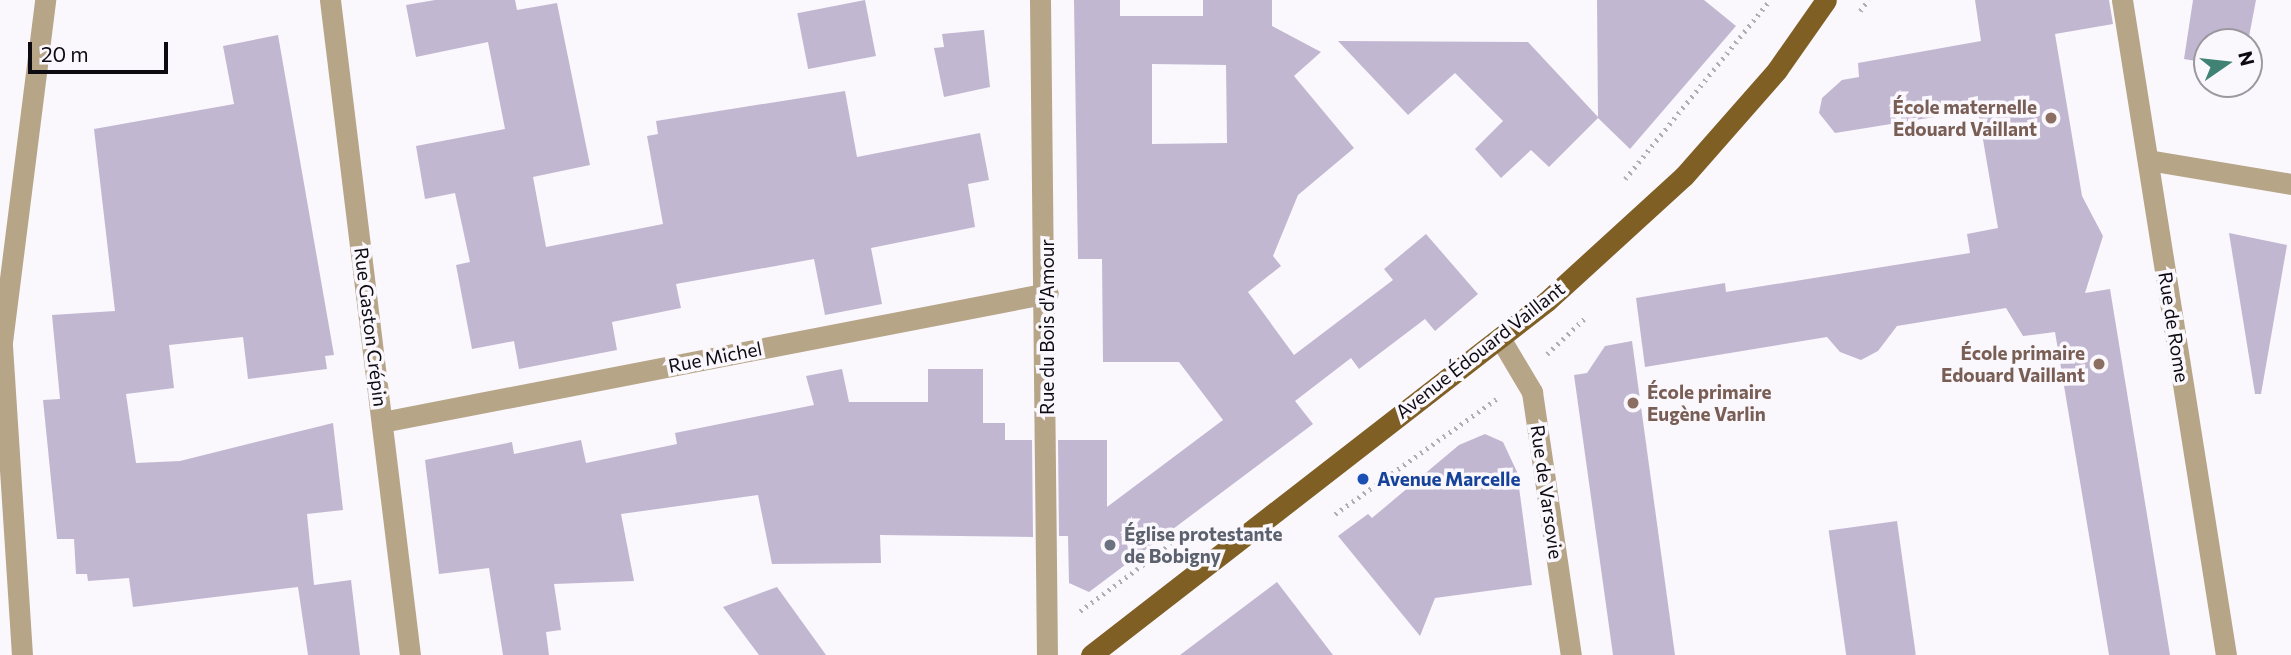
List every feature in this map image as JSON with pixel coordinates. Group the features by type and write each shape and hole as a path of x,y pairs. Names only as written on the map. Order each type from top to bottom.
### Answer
{"main road":[{"name":"Avenue Édouard Vaillant","path":"1091,655 1500,338 1684,176 1777,70 1826,0"}],"street":[{"path":"22,655 9,613 2,296 45,0"},
{"name":"Rue Gaston Crépin","path":"330,0 410,655"},
{"name":"Rue du Bois d'Amour","path":"1040,0 1048,293 1047,649"},
{"name":"Rue de Rome","path":"2122,0 2226,655"},
{"path":"2148,160 2291,184"},
{"name":"Rue Michel","path":"382,422 1048,293"},
{"name":"Rue de Varsovie","path":"1500,338 1532,392 1571,655"}],"path":[{"path":"1619,187 1770,0"},
{"path":"1047,649 1195,526"}],"building":[{"path":"435,0 515,0 517,10 557,3 590,165 533,177 546,247 663,224 647,136 658,134 656,121 845,91 857,157 980,133 989,180 968,184 975,227 871,248 882,304 825,315 814,259 676,284 681,308 612,322 617,350 519,369 514,341 472,349 456,265 470,262 455,193 425,199 416,146 505,129 488,42 416,57 406,5"},
{"path":"865,0 876,56 808,69 797,13"},
{"path":"1074,0 1120,0 1120,16 1203,16 1203,0 1272,0 1272,26 1321,52 1294,76 1354,148 1298,195 1273,256 1281,266 1248,292 1294,355 1393,280 1384,269 1426,234 1478,294 1435,331 1425,319 1359,369 1351,358 1295,401 1313,424 1089,592 1069,583 1068,536 1059,536 1058,440 1107,440 1107,507 1223,420 1179,362 1103,362 1102,259 1078,259","holes":["1152,64 1226,65 1227,143 1152,144"]},
{"path":"1597,0 1704,0 1736,26 1630,149 1598,118 1549,167 1531,150 1501,178 1475,149 1503,121 1455,73 1408,115 1338,41 1528,42 1598,117"},
{"path":"1975,0 2109,0 2113,24 2055,34 2082,196 2103,236 2085,293 2110,289 2170,655 2109,655 2055,332 2023,336 2006,308 1897,326 1878,351 1861,360 1840,352 1827,337 1645,367 1636,298 1725,283 1726,292 1970,253 1967,234 1998,228 1978,110 1835,133 1819,113 1822,98 1842,80 1859,77 1858,63 1981,41"},
{"path":"2193,0 2256,0 2251,28 2193,28 2193,61 2184,59"},
{"path":"984,30 990,87 944,97 934,48 944,47 942,34"},
{"path":"278,35 334,355 325,356 327,369 248,379 243,337 169,345 174,388 126,394 136,463 180,461 333,423 343,510 307,514 314,585 351,580 360,655 308,655 298,587 133,607 129,578 88,581 87,574 76,574 74,539 57,539 43,400 60,399 52,315 115,311 94,129 234,104 223,46"},
{"path":"2229,233 2287,245 2261,394 2255,394"},
{"path":"1632,341 1675,655 1613,655 1574,375 1587,373 1605,346"},
{"path":"842,369 849,402 928,402 928,369 983,369 983,423 1005,423 1005,440 1032,440 1033,537 880,535 881,563 772,564 758,495 621,514 634,581 554,584 561,630 546,632 549,655 503,655 489,568 439,574 425,460 512,442 514,454 581,440 586,463 677,444 675,433 814,405 806,376"},
{"path":"1485,434 1503,442 1517,472 1532,585 1435,598 1420,636 1338,536 1368,514 1372,518 1459,445"},
{"path":"1897,521 1916,655 1846,655 1829,531"},
{"path":"1277,582 1333,655 1180,655"},
{"path":"777,587 826,655 759,655 723,607"}],"place":[{"name":"École maternelle Edouard Vaillant","path":"2051,118"},
{"name":"École primaire Edouard Vaillant","path":"2099,364"},
{"name":"École primaire Eugène Varlin","path":"1633,403"},
{"name":"Avenue Marcelle","path":"1363,479"},
{"name":"Église protestante de Bobigny","path":"1110,545"}]}
